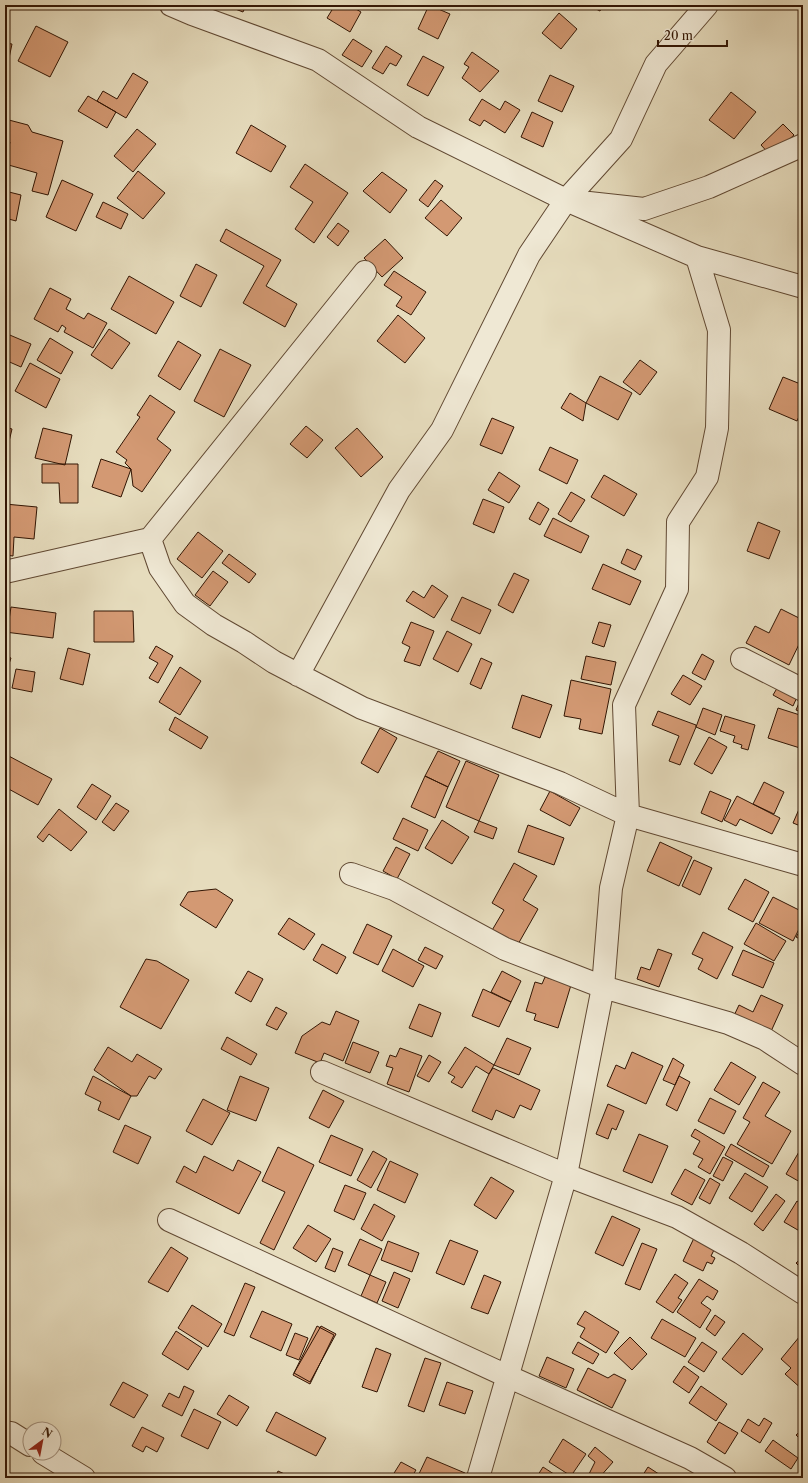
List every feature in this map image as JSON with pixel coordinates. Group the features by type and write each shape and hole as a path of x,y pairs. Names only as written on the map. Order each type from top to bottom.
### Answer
{"street":[{"path":"171,5 318,60 418,126 566,200 697,257 803,287"},
{"path":"298,675 399,490 442,430 529,254 566,200 621,139 656,64 707,5"},
{"path":"566,200 644,210 709,187 803,145"},
{"path":"478,1478 566,1175 603,987 611,888 628,815 624,705 677,589 678,522 707,477 717,428 719,330 697,257"},
{"path":"5,572 150,539 365,272"},
{"path":"150,539 160,568 185,604 214,625 244,642 274,662 362,708 560,783 628,815 803,864"},
{"path":"742,659 803,690"},
{"path":"351,874 394,889 505,949 603,987 728,1023 765,1039 803,1064"},
{"path":"322,1072 566,1175 677,1217 741,1253 803,1293"},
{"path":"169,1220 507,1376 690,1458 725,1478"},
{"path":"5,1432 11,1433 22,1440"},
{"path":"57,1461 84,1478"}],"building":[{"path":"225,5 246,5 243,12"},
{"path":"335,5 349,5 361,12 350,32 327,18"},
{"path":"429,5 450,14 438,39 418,29"},
{"path":"588,5 603,5 600,11"},
{"path":"559,13 577,29 561,49 542,33"},
{"path":"36,26 68,42 50,77 18,61"},
{"path":"353,39 372,51 362,67 342,55"},
{"path":"5,43 12,44 8,63 5,62"},
{"path":"386,46 402,56 396,66 390,63 383,74 372,68"},
{"path":"472,52 499,71 480,92 462,78 469,67 464,64"},
{"path":"423,56 444,67 428,96 407,85"},
{"path":"133,73 148,82 126,118 97,101 103,91 117,99"},
{"path":"550,75 574,86 562,112 538,101"},
{"path":"731,92 756,112 734,139 709,120"},
{"path":"88,96 116,112 107,128 78,111"},
{"path":"482,99 500,110 505,101 520,110 505,133 484,120 480,126 469,120"},
{"path":"532,112 553,122 543,147 521,137"},
{"path":"5,119 28,125 32,132 63,141 48,195 32,191 37,173 5,164 10,142 5,140"},
{"path":"783,124 794,135 771,156 761,145"},
{"path":"251,125 286,146 271,172 236,153"},
{"path":"137,129 156,144 133,172 114,156"},
{"path":"305,164 348,193 314,243 295,229 313,202 290,187"},
{"path":"138,171 165,193 143,219 117,198"},
{"path":"382,172 407,190 390,213 363,191"},
{"path":"62,180 93,194 76,231 46,217"},
{"path":"435,180 443,186 428,207 419,200"},
{"path":"5,191 21,195 16,221 5,218"},
{"path":"441,200 462,218 447,236 425,218"},
{"path":"103,202 128,214 121,229 96,217"},
{"path":"338,223 349,231 338,246 327,237"},
{"path":"226,229 281,260 266,286 297,304 285,327 243,303 264,266 220,241"},
{"path":"385,239 403,258 382,277 364,258"},
{"path":"196,264 217,275 201,307 180,296"},
{"path":"394,271 426,292 411,315 396,306 402,297 384,285"},
{"path":"129,276 174,302 156,334 111,309"},
{"path":"50,288 71,299 66,309 84,319 88,313 107,323 93,348 64,332 66,328 62,325 58,332 34,319"},
{"path":"398,315 425,338 405,363 377,341"},
{"path":"109,329 130,343 112,369 91,355"},
{"path":"5,333 31,344 21,367 5,360"},
{"path":"50,338 73,352 61,374 37,360"},
{"path":"178,341 201,355 180,390 158,376"},
{"path":"220,349 251,365 224,417 194,401"},
{"path":"640,360 657,372 640,395 623,382"},
{"path":"30,363 60,379 46,408 15,391"},
{"path":"600,376 632,393 618,420 586,403"},
{"path":"783,377 803,385 803,407 797,421 769,409"},
{"path":"570,393 586,403 583,421 561,408"},
{"path":"150,395 175,412 157,439 171,450 142,492 133,486 131,469 125,463 127,460 116,452 140,417 137,415"},
{"path":"492,418 514,427 502,454 480,445"},
{"path":"306,426 323,440 307,458 290,444"},
{"path":"5,427 12,429 7,450 5,449"},
{"path":"43,428 72,435 65,465 35,458"},
{"path":"357,428 383,457 361,477 335,448"},
{"path":"550,447 578,460 567,484 539,470"},
{"path":"101,459 131,469 121,497 92,487"},
{"path":"42,464 78,464 78,503 60,503 59,483 42,483"},
{"path":"499,472 520,486 509,503 488,490"},
{"path":"604,475 637,494 624,516 591,497"},
{"path":"571,492 585,500 571,522 558,514"},
{"path":"483,499 504,507 494,533 473,524"},
{"path":"538,502 549,509 540,525 529,519"},
{"path":"5,504 37,507 34,539 14,537 13,556 5,555"},
{"path":"553,518 589,536 581,553 544,536"},
{"path":"758,522 780,531 769,559 747,551"},
{"path":"198,532 223,551 202,578 177,559"},
{"path":"627,549 642,556 635,570 621,563"},
{"path":"229,554 256,574 249,583 222,563"},
{"path":"603,564 641,581 630,605 592,589"},
{"path":"213,571 228,582 210,606 195,595"},
{"path":"514,573 529,580 513,613 498,605"},
{"path":"432,585 448,596 434,618 406,601 413,591 424,598"},
{"path":"462,597 491,610 480,634 451,620"},
{"path":"11,607 56,613 53,638 5,632 5,619 9,620"},
{"path":"781,609 803,620 803,636 789,665 746,643 755,626 769,633"},
{"path":"94,611 133,611 134,642 94,642"},
{"path":"411,622 434,631 420,666 404,661 410,647 402,643"},
{"path":"599,622 611,625 604,647 592,643"},
{"path":"447,631 472,644 458,672 433,659"},
{"path":"156,646 173,656 158,683 149,678 158,663 149,658"},
{"path":"68,648 90,654 83,685 60,679"},
{"path":"702,654 714,661 705,680 692,673"},
{"path":"5,656 11,658 5,676"},
{"path":"586,656 616,662 611,685 581,679"},
{"path":"481,658 492,663 481,689 470,684"},
{"path":"180,667 201,681 180,715 159,702"},
{"path":"16,669 35,672 32,692 12,688"},
{"path":"683,675 702,686 690,705 671,694"},
{"path":"571,680 611,689 602,734 579,729 581,719 564,716"},
{"path":"779,685 798,695 793,706 773,695"},
{"path":"522,695 552,705 540,738 512,728"},
{"path":"802,696 803,697 803,713 796,710"},
{"path":"703,708 722,715 715,735 696,727"},
{"path":"778,708 803,716 803,739 800,748 768,738"},
{"path":"658,711 696,725 680,765 669,761 679,736 652,725"},
{"path":"725,716 755,725 748,750 741,748 742,745 733,742 735,736 720,731"},
{"path":"175,717 208,737 201,749 169,730"},
{"path":"380,728 397,738 378,773 361,763"},
{"path":"709,737 727,747 712,774 694,764"},
{"path":"438,751 460,761 448,787 425,776"},
{"path":"5,754 52,779 38,805 5,787"},
{"path":"466,761 499,775 479,821 446,807"},
{"path":"425,776 448,787 435,818 411,807"},
{"path":"764,782 784,792 774,814 753,804"},
{"path":"92,784 111,796 96,820 77,807"},
{"path":"550,791 580,808 570,826 540,810"},
{"path":"710,791 731,800 722,822 701,813"},
{"path":"737,796 780,818 772,834 740,819 736,826 724,820"},
{"path":"803,800 803,827 793,823"},
{"path":"116,803 129,811 114,831 102,822"},
{"path":"59,809 87,832 71,851 49,834 43,842 37,837"},
{"path":"403,818 428,830 418,851 393,839"},
{"path":"442,820 469,837 452,864 425,848"},
{"path":"479,821 497,828 493,839 474,832"},
{"path":"528,825 564,838 554,865 518,852"},
{"path":"660,842 692,857 679,886 647,871"},
{"path":"396,847 410,854 397,879 383,871"},
{"path":"694,860 712,868 700,895 682,886"},
{"path":"514,863 537,876 523,900 538,909 517,946 491,932 504,910 492,903"},
{"path":"745,879 769,892 753,922 728,909"},
{"path":"216,889 233,900 216,928 180,905 188,892"},
{"path":"773,897 803,912 803,921 793,941 759,923"},
{"path":"289,918 315,934 304,950 278,934"},
{"path":"756,923 786,941 774,961 744,944"},
{"path":"367,924 392,936 378,965 353,953"},
{"path":"803,926 803,941 796,937"},
{"path":"703,932 733,947 717,979 698,969 703,959 692,954"},
{"path":"322,944 346,957 337,974 313,960"},
{"path":"425,947 443,956 436,969 418,960"},
{"path":"393,949 424,966 413,987 382,971"},
{"path":"658,949 672,954 659,987 637,979 641,967 650,970"},
{"path":"743,950 774,963 763,988 732,975"},
{"path":"146,959 157,961 189,980 161,1029 120,1007"},
{"path":"248,971 263,979 251,1002 235,993"},
{"path":"502,971 521,981 511,1002 491,992"},
{"path":"545,977 571,985 558,1028 534,1020 536,1014 526,1011 535,982 542,984"},
{"path":"483,989 511,1002 499,1027 472,1016"},
{"path":"761,995 783,1005 768,1038 731,1022 739,1005 753,1012"},
{"path":"419,1004 441,1013 432,1037 409,1028"},
{"path":"276,1007 287,1013 277,1030 266,1025"},
{"path":"336,1011 359,1021 343,1061 324,1053 320,1063 295,1053 302,1036 322,1022 330,1025"},
{"path":"227,1037 257,1054 251,1065 221,1049"},
{"path":"507,1038 531,1048 519,1075 494,1065"},
{"path":"353,1042 379,1052 370,1073 345,1063"},
{"path":"108,1047 132,1062 137,1054 162,1069 155,1079 149,1076 137,1096 131,1096 94,1070"},
{"path":"465,1047 494,1065 489,1074 476,1066 462,1088 451,1082 455,1077 448,1073"},
{"path":"400,1048 422,1056 409,1092 387,1084 393,1068 386,1066 390,1055 396,1057"},
{"path":"632,1052 663,1066 646,1104 607,1086 616,1065 625,1069"},
{"path":"429,1055 441,1062 429,1082 417,1076"},
{"path":"673,1058 684,1065 675,1085 663,1080"},
{"path":"731,1062 756,1077 739,1105 714,1090"},
{"path":"493,1068 540,1090 531,1110 520,1105 514,1118 496,1110 492,1120 472,1111"},
{"path":"93,1076 131,1096 119,1120 98,1110 101,1102 85,1094"},
{"path":"240,1076 269,1088 256,1121 227,1110"},
{"path":"679,1076 690,1082 677,1111 666,1105"},
{"path":"763,1082 780,1092 765,1116 791,1131 772,1164 737,1144 750,1122 743,1118"},
{"path":"323,1090 344,1101 329,1128 309,1118"},
{"path":"710,1098 736,1111 724,1134 698,1121"},
{"path":"203,1099 230,1113 212,1145 186,1131"},
{"path":"608,1104 624,1111 616,1130 612,1128 608,1139 596,1134"},
{"path":"125,1125 151,1137 138,1164 113,1152"},
{"path":"695,1129 725,1147 710,1174 698,1167 703,1159 693,1154 700,1141 691,1136"},
{"path":"639,1134 668,1146 652,1183 623,1171"},
{"path":"331,1135 363,1149 351,1176 319,1162"},
{"path":"731,1144 769,1166 763,1177 725,1155"},
{"path":"803,1145 803,1177 800,1182 786,1174"},
{"path":"278,1147 314,1165 274,1250 260,1243 285,1192 262,1181"},
{"path":"373,1151 387,1159 371,1188 357,1180"},
{"path":"204,1156 233,1171 238,1160 261,1172 239,1214 176,1182 184,1166 196,1173"},
{"path":"723,1157 733,1162 723,1181 713,1176"},
{"path":"390,1161 418,1174 405,1203 377,1190"},
{"path":"685,1169 705,1180 692,1205 671,1194"},
{"path":"745,1173 768,1187 752,1212 729,1198"},
{"path":"491,1177 514,1191 496,1219 474,1205"},
{"path":"710,1178 720,1184 710,1204 699,1198"},
{"path":"345,1185 366,1193 354,1220 334,1211"},
{"path":"776,1194 785,1201 763,1231 754,1224"},
{"path":"797,1201 803,1205 803,1233 784,1222"},
{"path":"374,1204 395,1216 382,1241 361,1229"},
{"path":"612,1216 640,1229 623,1266 595,1253"},
{"path":"308,1225 331,1239 316,1262 293,1248"},
{"path":"694,1238 715,1248 711,1256 715,1258 712,1264 707,1262 703,1271 683,1261"},
{"path":"360,1239 382,1249 370,1275 348,1265"},
{"path":"450,1240 478,1251 464,1285 436,1273"},
{"path":"388,1241 419,1253 412,1272 381,1260"},
{"path":"642,1243 657,1249 640,1290 625,1284"},
{"path":"171,1247 188,1258 168,1292 148,1282"},
{"path":"333,1248 343,1252 335,1272 325,1268"},
{"path":"803,1257 803,1270 796,1263"},
{"path":"394,1272 410,1279 398,1308 382,1301"},
{"path":"675,1274 688,1283 678,1298 682,1300 673,1313 656,1302"},
{"path":"370,1275 386,1282 377,1303 361,1296"},
{"path":"484,1275 501,1282 488,1314 471,1308"},
{"path":"699,1279 718,1291 713,1300 707,1296 701,1303 711,1310 700,1328 677,1312"},
{"path":"245,1283 255,1287 234,1336 224,1332"},
{"path":"192,1305 222,1324 208,1347 178,1328"},
{"path":"262,1311 292,1324 281,1351 250,1337"},
{"path":"585,1311 619,1332 606,1353 580,1337 585,1328 577,1324"},
{"path":"715,1315 725,1322 715,1336 706,1329"},
{"path":"662,1319 696,1338 685,1357 651,1338"},
{"path":"317,1326 334,1335 310,1384 293,1375"},
{"path":"321,1326 336,1334 310,1382 294,1373"},
{"path":"176,1331 202,1348 188,1370 162,1354"},
{"path":"295,1333 308,1338 299,1360 286,1355"},
{"path":"743,1333 763,1349 742,1375 722,1359"},
{"path":"800,1336 803,1338 803,1390 785,1374 791,1368 781,1359"},
{"path":"630,1337 647,1354 632,1370 614,1353"},
{"path":"578,1342 599,1354 593,1364 572,1353"},
{"path":"702,1342 717,1352 704,1372 688,1362"},
{"path":"376,1348 391,1354 377,1392 362,1387"},
{"path":"547,1357 574,1369 566,1388 539,1376"},
{"path":"425,1358 441,1363 424,1412 408,1406"},
{"path":"684,1366 699,1377 689,1393 673,1382"},
{"path":"588,1368 608,1378 614,1374 626,1380 612,1408 577,1390"},
{"path":"123,1382 148,1395 134,1418 110,1405"},
{"path":"447,1382 473,1391 465,1414 439,1405"},
{"path":"184,1386 194,1391 182,1416 162,1406 169,1393 179,1398"},
{"path":"701,1386 727,1404 716,1421 689,1403"},
{"path":"229,1395 249,1407 237,1426 217,1414"},
{"path":"194,1409 221,1422 208,1449 181,1436"},
{"path":"276,1412 326,1438 316,1456 266,1431"},
{"path":"764,1418 772,1423 760,1443 741,1431 748,1419 759,1426"},
{"path":"719,1422 738,1433 725,1454 707,1442"},
{"path":"142,1427 164,1438 157,1452 146,1446 143,1452 132,1446"},
{"path":"803,1429 803,1442 796,1435"},
{"path":"563,1439 586,1454 571,1476 549,1462"},
{"path":"773,1440 798,1458 791,1469 765,1451"},
{"path":"595,1447 613,1462 599,1478 593,1478 589,1474 595,1462 588,1456"},
{"path":"427,1457 465,1473 463,1478 417,1478"},
{"path":"401,1462 416,1470 411,1478 391,1478"},
{"path":"543,1467 560,1478 536,1478"},
{"path":"648,1467 665,1478 641,1478"},
{"path":"278,1471 293,1478 275,1478"},
{"path":"609,1473 617,1478 606,1478"}]}
